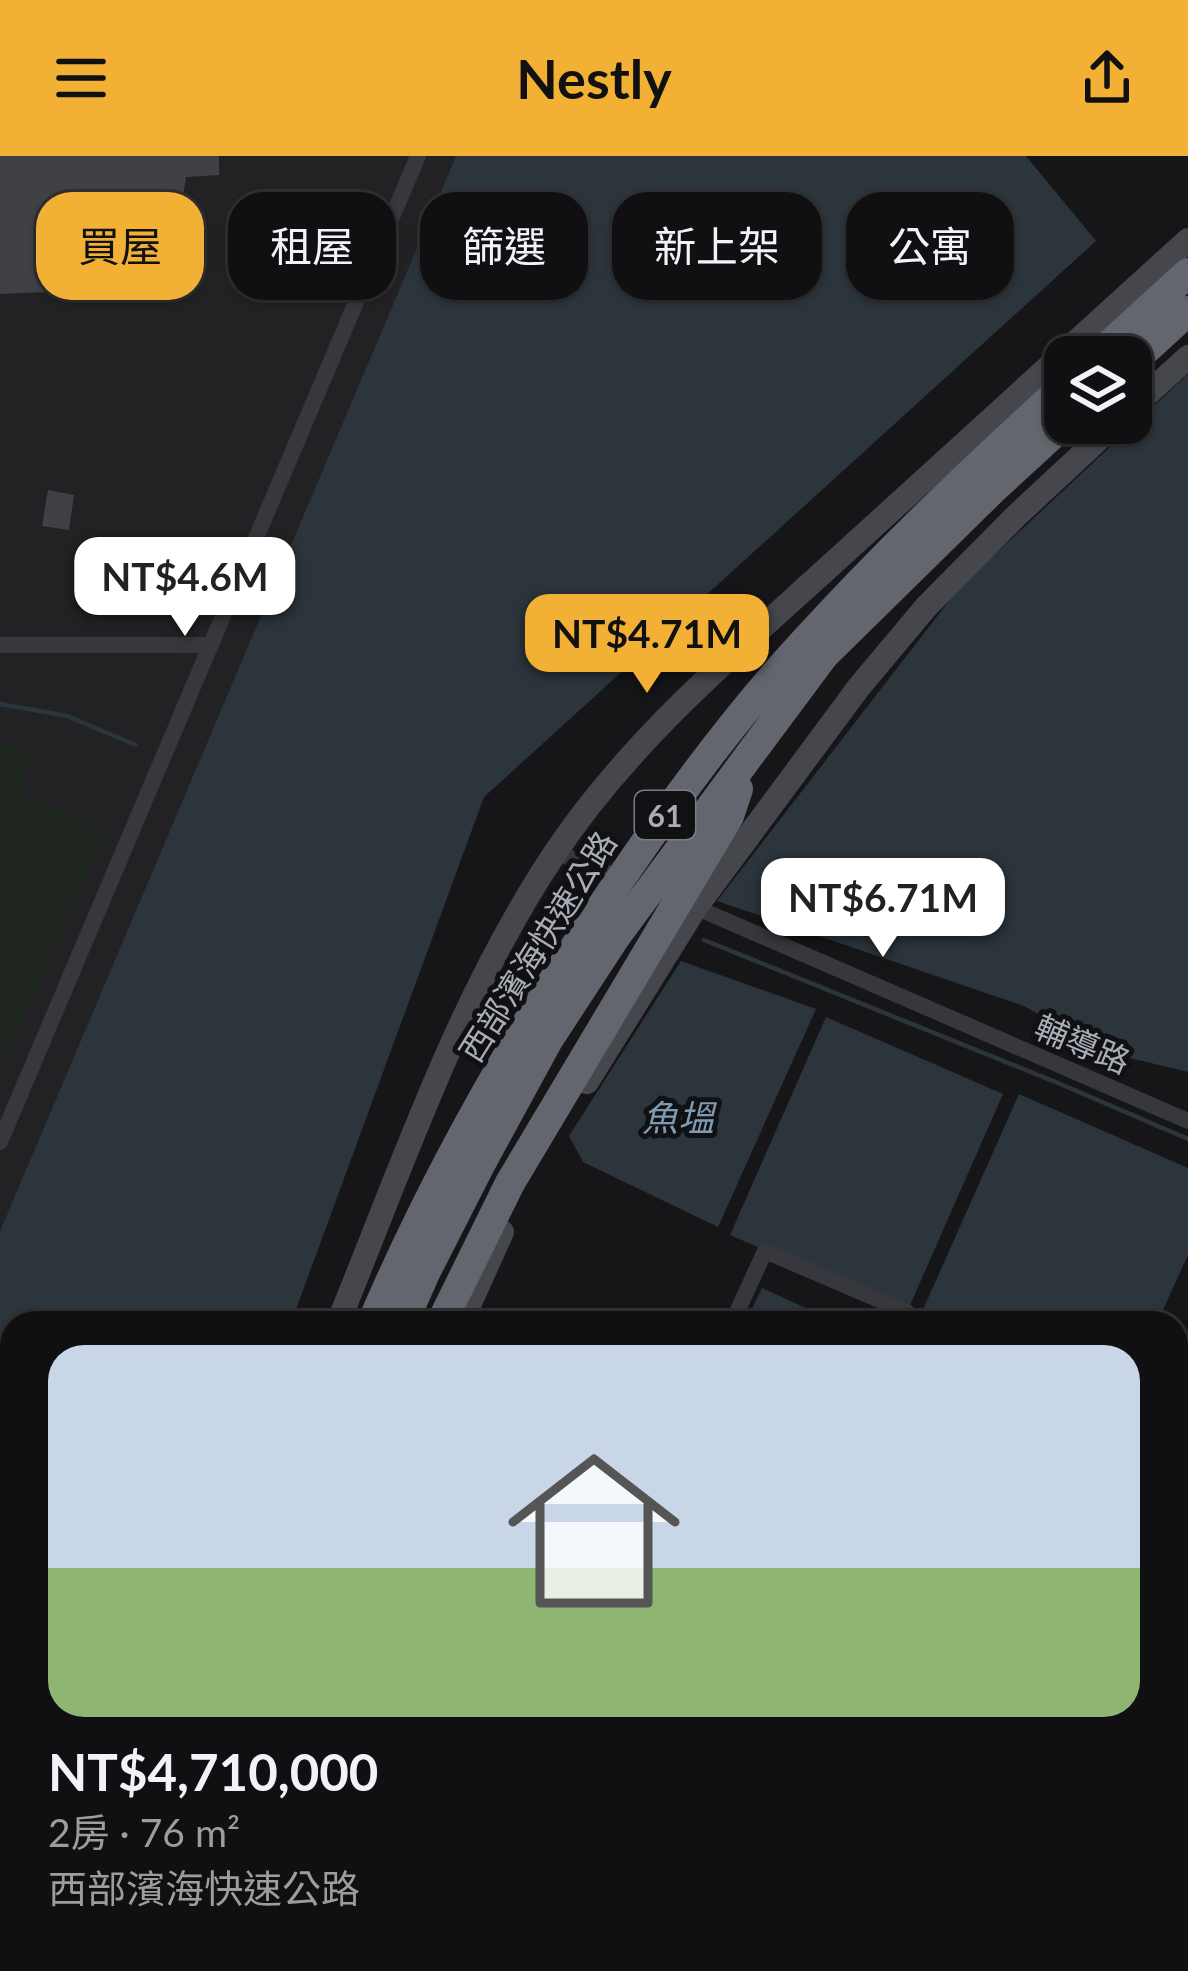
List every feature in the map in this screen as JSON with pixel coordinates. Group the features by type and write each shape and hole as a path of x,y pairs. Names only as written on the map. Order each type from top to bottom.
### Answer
{"highway":[{"path":"1119,336 1188,273"},
{"path":"1152,344 1188,311"},
{"name":"西部濱海快速公路","path":"377,1311 418,1222 523,1027 658,825 731,727 804,641 972,470 1044,405"},
{"name":"西部濱海快速公路","path":"408,1311 548,1040 616,936 824,655 1044,442"},
{"path":"363,1311 510,1018 643,810 687,759 731,727"},
{"path":"447,1311 510,1183 729,816 751,753"}],"street":[{"path":"0,1142 418,156"},
{"path":"343,1311 466,1012 521,908 600,791 690,693 1188,240"},
{"path":"1152,390 1188,357"},
{"path":"466,1311 521,1189 696,908 859,687 926,608 1093,444"},
{"path":"0,645 211,644"},
{"name":"輔導路","path":"555,852 696,908 1188,1121"},
{"path":"738,1311 765,1251 905,1311"}],"shaded area":[{"path":"0,156 456,156 441,192 420,192 420,241 396,297 396,192 228,192 228,300 395,300 0,1231"},
{"path":"30,745 23,796 107,829 0,1073 0,746"}],"water":[{"path":"456,156 1026,156 1096,241 484,797 295,1311 0,1311 0,1231 420,241 420,300 588,300 588,192 441,192"},
{"path":"1188,374 1188,1072 1105,1052 1024,1006 717,901 959,588 1113,444 1152,444 1152,408"},
{"name":"魚塭","path":"681,961 816,1009 718,1227 583,1162 569,1136"},
{"path":"826,1017 1003,1094 907,1311 730,1235"},
{"path":"1019,1094 1188,1168 1188,1255 1162,1311 922,1311"},
{"path":"762,1288 813,1311 751,1311"}],"building":[{"path":"0,156 219,156 219,175 186,177 184,192 36,192 36,292 0,294"},
{"path":"48,490 74,495 69,530 42,526"}],"waterway":[{"path":"0,704 67,716 136,745"},
{"path":"704,940 1188,1139"}]}
